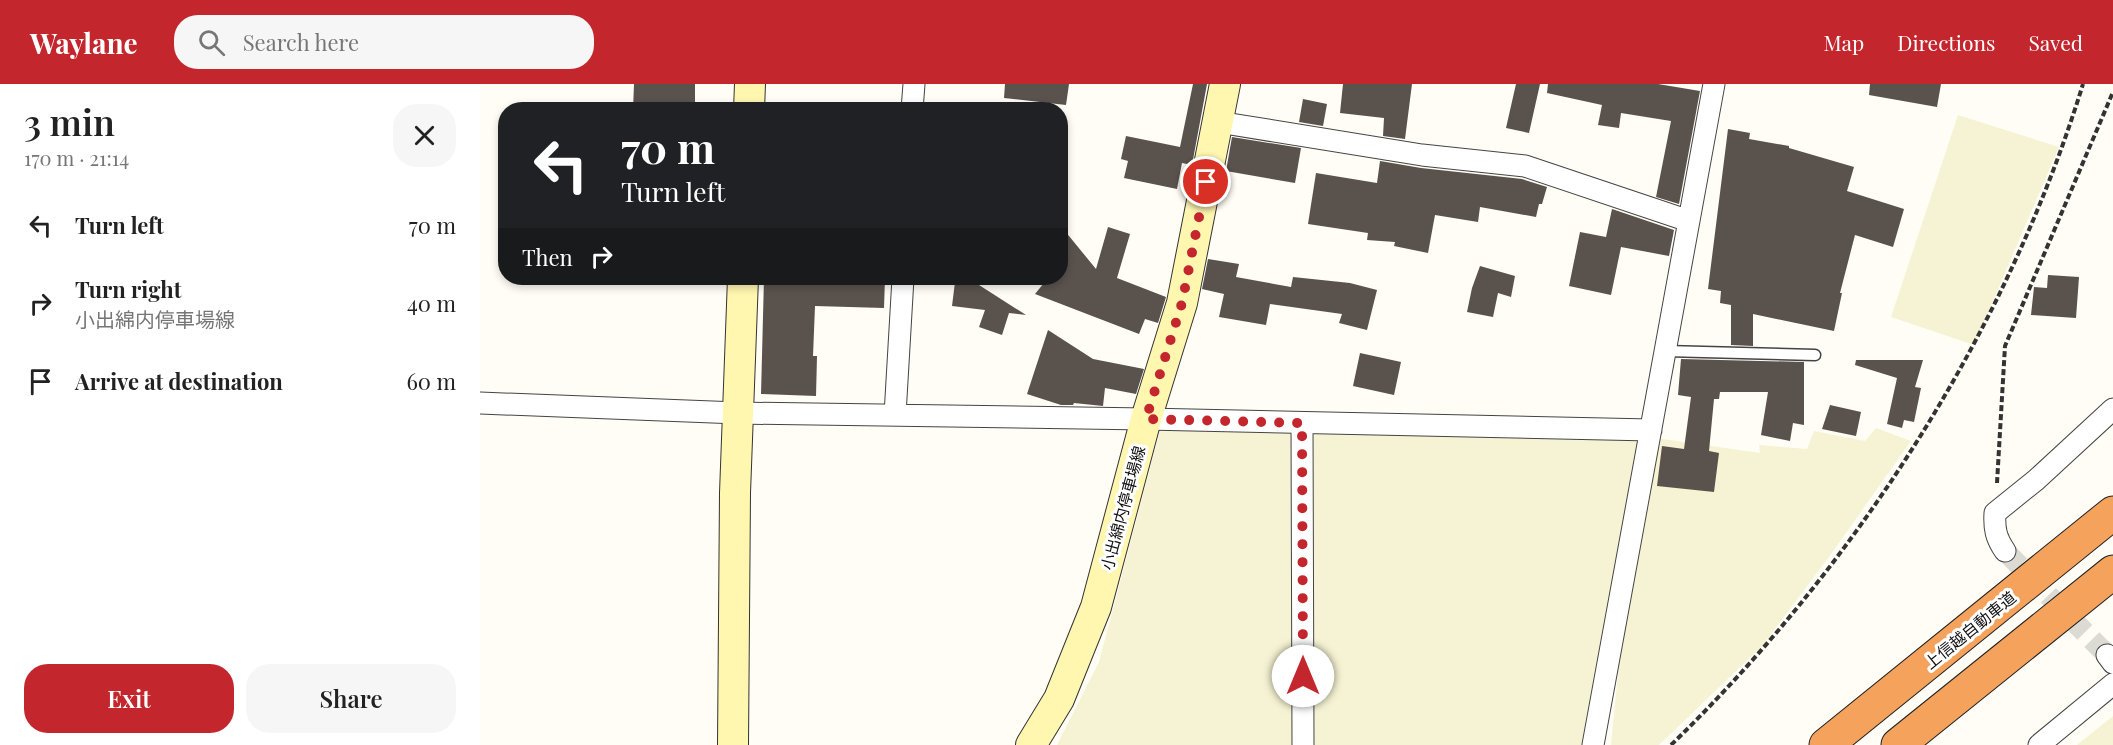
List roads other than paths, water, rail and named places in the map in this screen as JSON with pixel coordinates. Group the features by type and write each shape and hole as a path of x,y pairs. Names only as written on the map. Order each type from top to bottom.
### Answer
{"highway":[{"name":"上信越自動車道","path":"1826,745 2113,513"},
{"path":"1898,745 2113,572"}],"main road":[{"path":"749,102 750,84"},
{"name":"小出綿内停車場線","path":"1031,745 1059,699 1096,607 1146,419 1182,303 1225,84"},
{"path":"733,745 735,493 743,285"}],"street":[{"path":"913,102 914,84"},
{"path":"1593,745 1714,84"},
{"path":"1218,122 1422,155 1525,166 1689,221"},
{"path":"895,415 903,285"},
{"path":"480,403 738,413 1651,430"},
{"path":"2004,551 1994,528 1995,513 2036,480 2113,409"},
{"path":"1302,423 1303,745"},
{"path":"2039,745 2113,684"}],"lane":[{"path":"1665,351 1815,355"}],"tunnel":[{"path":"2005,551 2107,655"}]}
